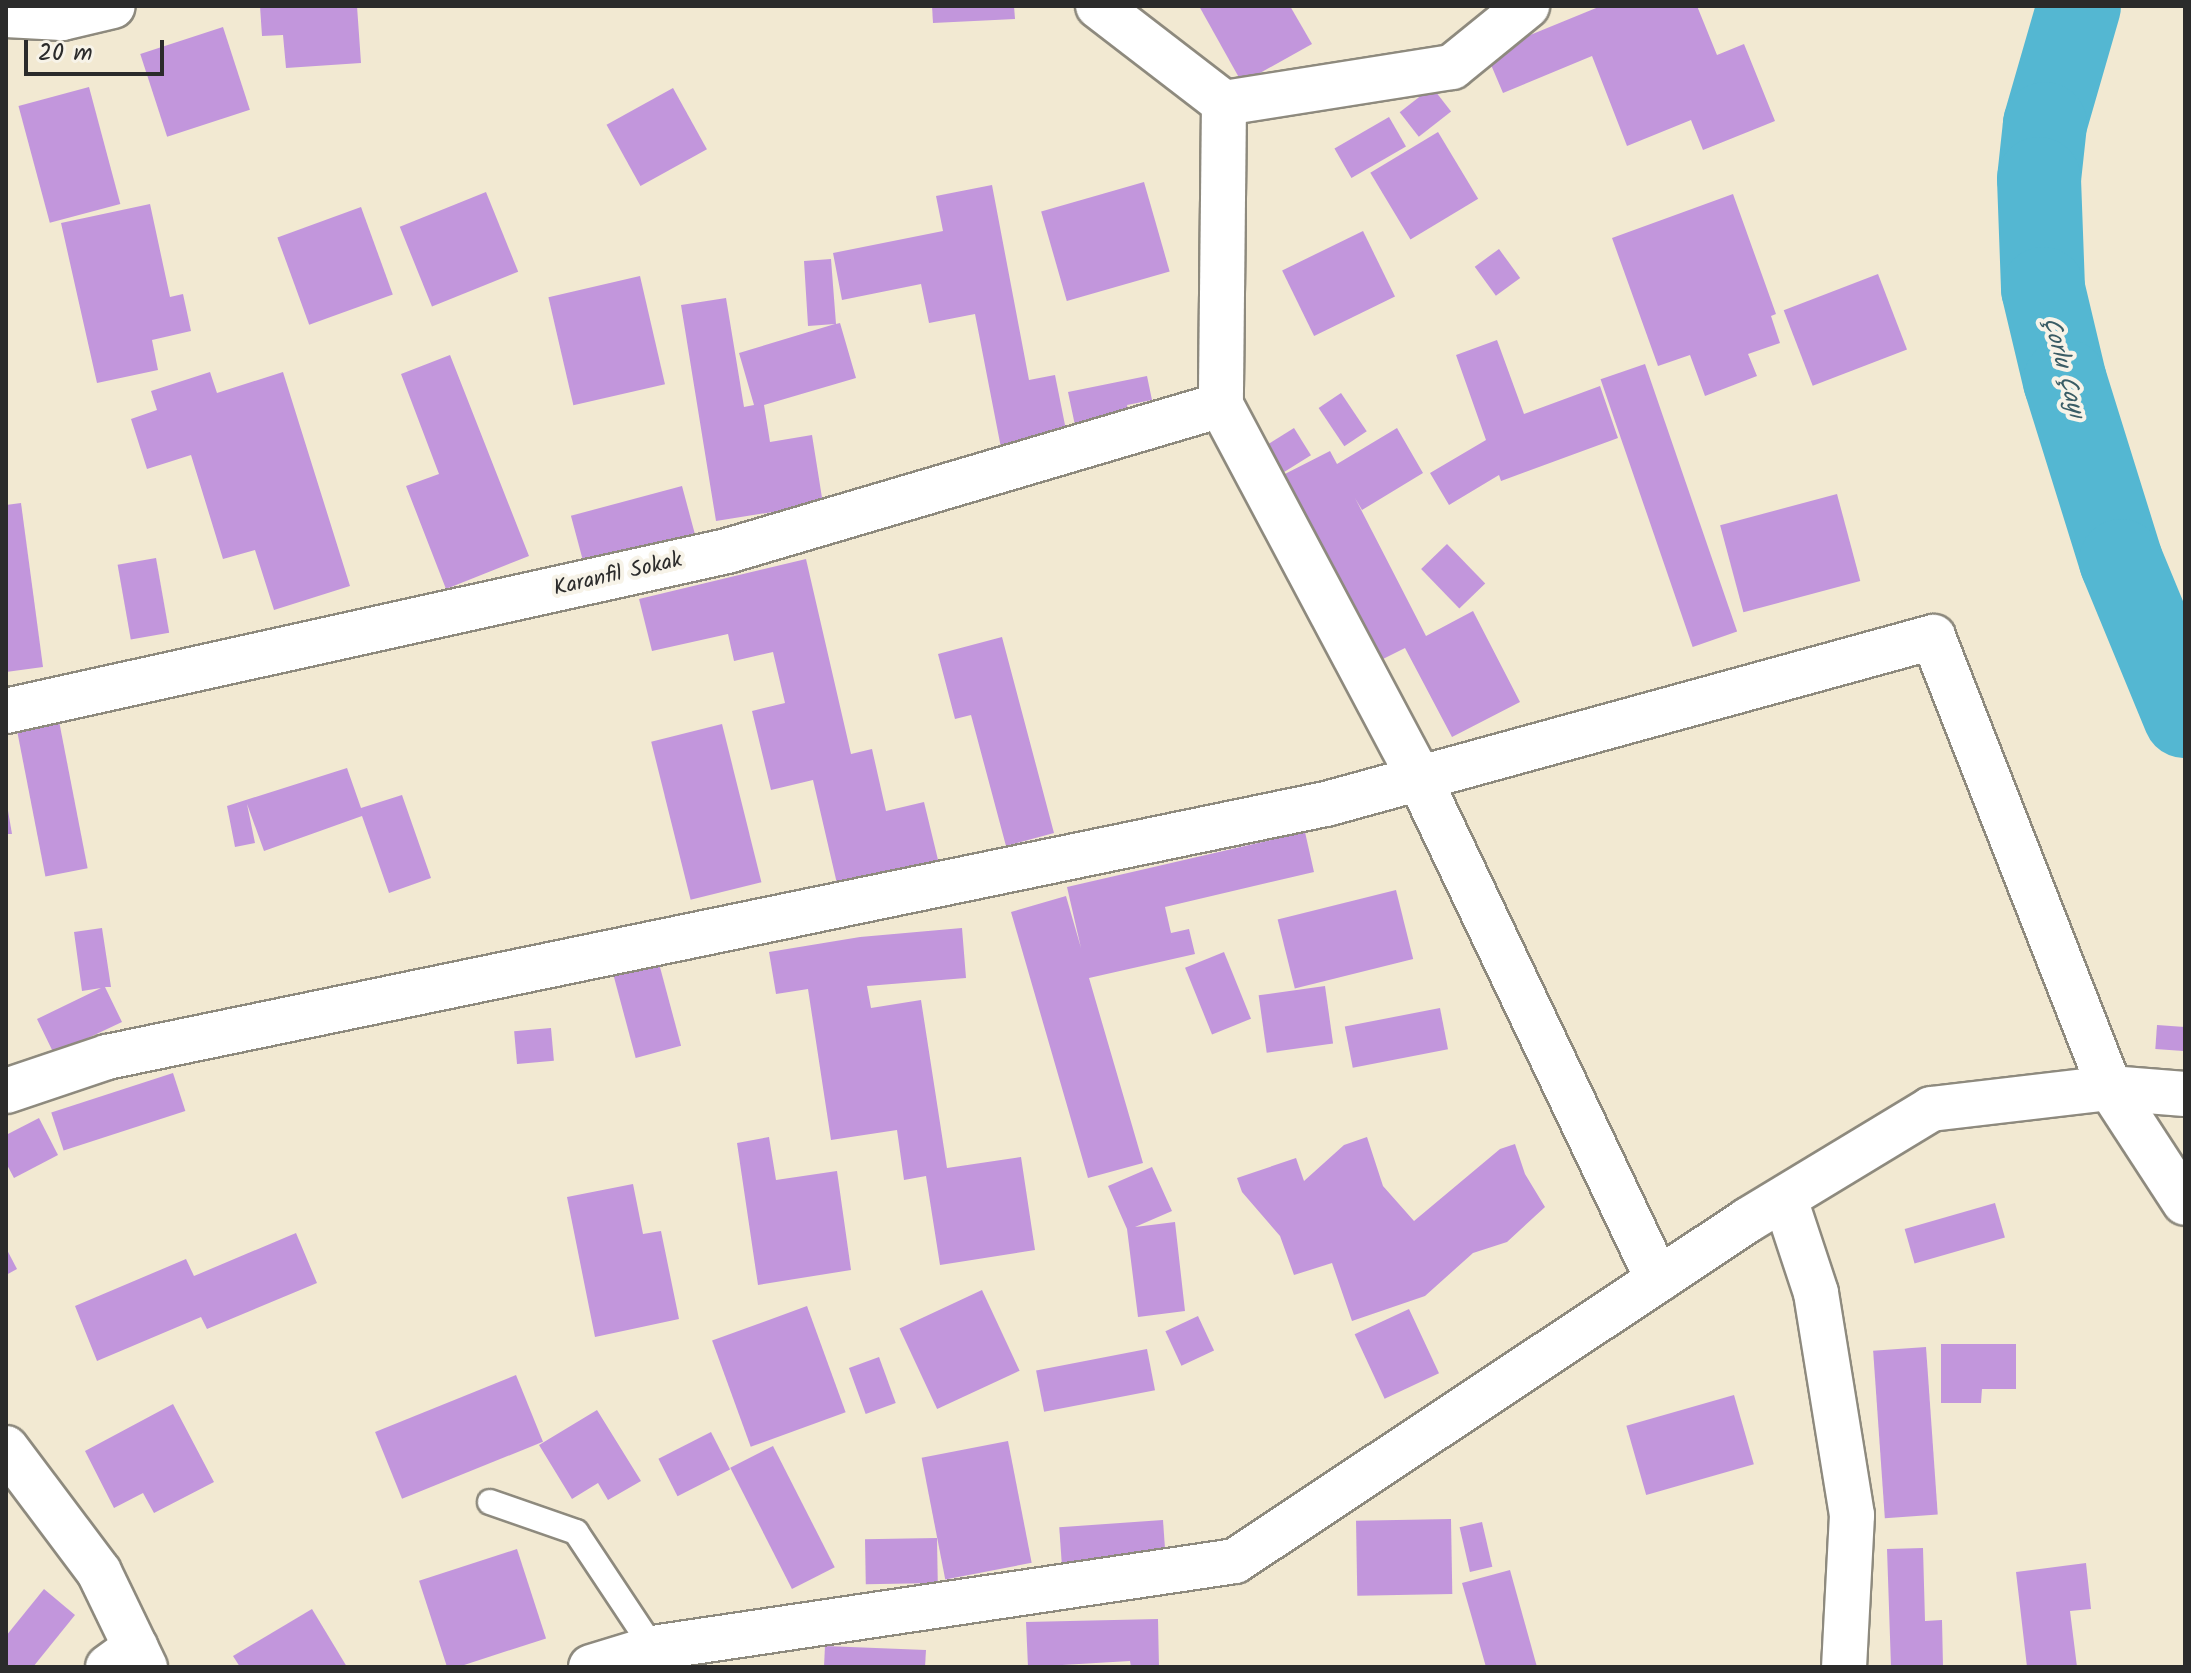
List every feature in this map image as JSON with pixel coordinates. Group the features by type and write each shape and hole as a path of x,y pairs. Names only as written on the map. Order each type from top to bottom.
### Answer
{"street":[{"path":"6,15 62,18 113,6"},
{"path":"1098,6 1224,103 1452,67 1527,6"},
{"path":"1224,103 1221,405 1419,778 1658,1280"},
{"name":"Karanfil Sokak","path":"6,711 727,551 1221,405"},
{"path":"6,1091 107,1057 1326,804 1933,637 2110,1088 2185,1203"},
{"path":"591,1667 653,1648 1235,1561 1658,1280 1931,1109 2110,1088 2185,1094"},
{"path":"1785,1199 1816,1293 1852,1515 1844,1667"},
{"path":"6,1448 99,1572 130,1660"}],"lane":[{"path":"490,1502 576,1532 653,1648"}],"building":[{"path":"260,6 357,6 361,63 286,68 283,35 262,36"},
{"path":"932,6 1014,6 1015,19 933,23"},
{"path":"1199,6 1290,6 1312,44 1242,83"},
{"path":"1601,6 1697,6 1717,55 1744,44 1775,121 1703,150 1691,120 1627,146 1592,56 1503,93 1486,53"},
{"path":"223,27 250,110 167,137 140,54"},
{"path":"89,87 120,204 50,223 18,106"},
{"path":"1432,87 1451,111 1419,137 1400,112"},
{"path":"673,88 707,149 640,186 607,125"},
{"path":"1389,117 1406,146 1351,178 1334,148"},
{"path":"1438,132 1478,199 1410,240 1370,173"},
{"path":"1144,182 1170,271 1067,301 1041,211"},
{"path":"992,185 1029,380 1055,375 1068,440 1002,453 975,314 929,323 921,284 842,300 833,253 943,231 936,196"},
{"path":"486,192 518,272 432,307 400,227"},
{"path":"1733,194 1776,314 1771,316 1780,343 1748,354 1757,376 1705,396 1690,355 1658,366 1612,238"},
{"path":"150,204 170,297 183,294 191,331 152,340 158,370 97,383 61,223"},
{"path":"361,207 393,294 309,325 277,237"},
{"path":"1363,231 1395,297 1314,336 1282,270"},
{"path":"1499,249 1520,278 1496,296 1475,267"},
{"path":"831,259 836,324 840,323 856,378 764,405 770,442 812,435 823,504 716,521 681,305 726,298 744,407 754,405 739,353 835,324 808,326 804,261"},
{"path":"1878,274 1907,350 1813,386 1784,310"},
{"path":"640,276 665,384 573,405 548,297"},
{"path":"1497,340 1524,414 1600,386 1618,438 1501,481 1499,475 1449,505 1430,473 1486,440 1456,355"},
{"path":"450,355 529,556 446,589 406,486 439,474 401,374"},
{"path":"1645,364 1737,632 1693,647 1601,379"},
{"path":"210,372 217,393 283,372 350,586 274,610 255,550 223,559 191,455 147,469 131,419 157,410 151,391"},
{"path":"1147,376 1152,400 1127,405 1131,424 1077,435 1068,392"},
{"path":"1341,393 1367,431 1344,446 1319,408"},
{"path":"1294,428 1311,455 1275,477 1258,450"},
{"path":"1397,428 1423,473 1362,510 1355,498 1426,636 1473,611 1520,702 1452,737 1405,648 1375,663 1279,477 1330,451 1337,464"},
{"path":"682,486 695,533 584,563 571,516"},
{"path":"1837,494 1860,581 1743,612 1720,525"},
{"path":"21,503 43,667 6,672 6,505"},
{"path":"1447,544 1485,584 1459,609 1421,569"},
{"path":"156,558 169,633 131,640 118,565"},
{"path":"806,559 851,754 872,749 886,811 924,802 939,864 838,888 813,780 771,790 752,711 785,703 773,652 734,661 728,634 652,651 639,599"},
{"path":"1002,637 1054,833 1006,846 971,715 955,719 938,654"},
{"path":"59,721 88,868 45,876 17,729"},
{"path":"722,724 761,882 691,900 651,742"},
{"path":"347,768 361,808 402,795 431,878 389,893 362,816 264,851 247,804 255,843 235,847 227,806"},
{"path":"6,799 12,834 6,834"},
{"path":"1305,832 1314,872 1165,907 1171,933 1189,929 1195,954 1089,978 1143,1163 1088,1178 1011,912 1066,896 1081,948 1067,887"},
{"path":"1396,890 1413,959 1295,988 1278,920"},
{"path":"102,928 111,987 105,987 122,1022 54,1054 37,1019 101,988 82,991 74,932"},
{"path":"962,928 966,978 867,986 871,1008 921,1000 947,1168 1021,1157 1035,1250 940,1265 926,1176 904,1180 897,1130 831,1140 808,989 776,994 769,952 860,937"},
{"path":"1224,952 1251,1019 1212,1034 1185,968"},
{"path":"657,956 681,1046 636,1058 612,968"},
{"path":"1325,986 1333,1043 1267,1053 1259,995"},
{"path":"1440,1008 1448,1049 1353,1068 1345,1027"},
{"path":"2157,1025 2185,1027 2183,1051 2155,1049"},
{"path":"551,1028 554,1061 517,1064 514,1031"},
{"path":"173,1073 185,1111 64,1151 51,1113"},
{"path":"39,1118 58,1155 14,1178 6,1163 6,1135"},
{"path":"769,1137 776,1180 837,1171 851,1270 758,1285 737,1143"},
{"path":"1367,1137 1383,1186 1414,1221 1500,1149 1515,1144 1525,1174 1545,1207 1507,1242 1473,1253 1425,1296 1352,1321 1332,1263 1294,1275 1280,1236 1242,1192 1237,1178 1296,1158 1304,1181 1344,1145"},
{"path":"1152,1167 1172,1211 1135,1227 1175,1222 1185,1311 1138,1317 1127,1229 1108,1186"},
{"path":"633,1184 643,1234 661,1231 679,1319 595,1337 567,1197"},
{"path":"1995,1203 2005,1238 1915,1264 1905,1229"},
{"path":"296,1233 317,1283 207,1329 201,1317 97,1361 75,1306 186,1259 194,1276"},
{"path":"6,1248 17,1269 6,1275"},
{"path":"982,1290 1020,1371 937,1409 900,1328"},
{"path":"807,1306 846,1412 751,1447 712,1341"},
{"path":"1409,1309 1439,1373 1385,1399 1355,1334"},
{"path":"1198,1316 1214,1350 1181,1366 1165,1331"},
{"path":"1941,1344 2016,1344 2016,1389 1982,1389 1981,1403 1941,1403"},
{"path":"1926,1347 1938,1515 1885,1518 1873,1351"},
{"path":"1147,1349 1155,1390 1044,1412 1036,1371"},
{"path":"879,1357 896,1403 866,1414 849,1368"},
{"path":"516,1375 543,1442 402,1499 375,1432"},
{"path":"1734,1395 1754,1464 1646,1495 1626,1426"},
{"path":"173,1404 214,1482 154,1513 143,1493 114,1508 85,1451"},
{"path":"597,1410 641,1481 608,1500 598,1483 572,1499 539,1445"},
{"path":"711,1432 730,1469 677,1496 658,1459"},
{"path":"1008,1441 1032,1563 945,1580 922,1458"},
{"path":"773,1446 835,1567 792,1589 730,1468"},
{"path":"1451,1519 1452,1594 1357,1596 1356,1521"},
{"path":"1163,1520 1166,1561 1062,1568 1059,1527"},
{"path":"1482,1522 1492,1567 1470,1572 1460,1527"},
{"path":"937,1538 938,1583 866,1584 865,1539"},
{"path":"1923,1548 1925,1621 1942,1620 1943,1667 1891,1667 1887,1549"},
{"path":"517,1549 546,1638 458,1667 447,1667 419,1581"},
{"path":"2086,1563 2091,1609 2070,1611 2077,1667 2027,1667 2016,1572"},
{"path":"1510,1570 1537,1667 1486,1667 1462,1583"},
{"path":"44,1589 75,1615 33,1667 6,1667 6,1636"},
{"path":"312,1609 347,1667 240,1667 233,1656"},
{"path":"1158,1619 1159,1667 1131,1667 1130,1661 1028,1667 1026,1622"},
{"path":"825,1646 926,1650 925,1667 824,1667"}],"waterway":[{"name":"Çorlu Çayı","path":"2079,6 2045,124 2039,179 2043,289 2065,381 2121,561 2185,716"}]}
